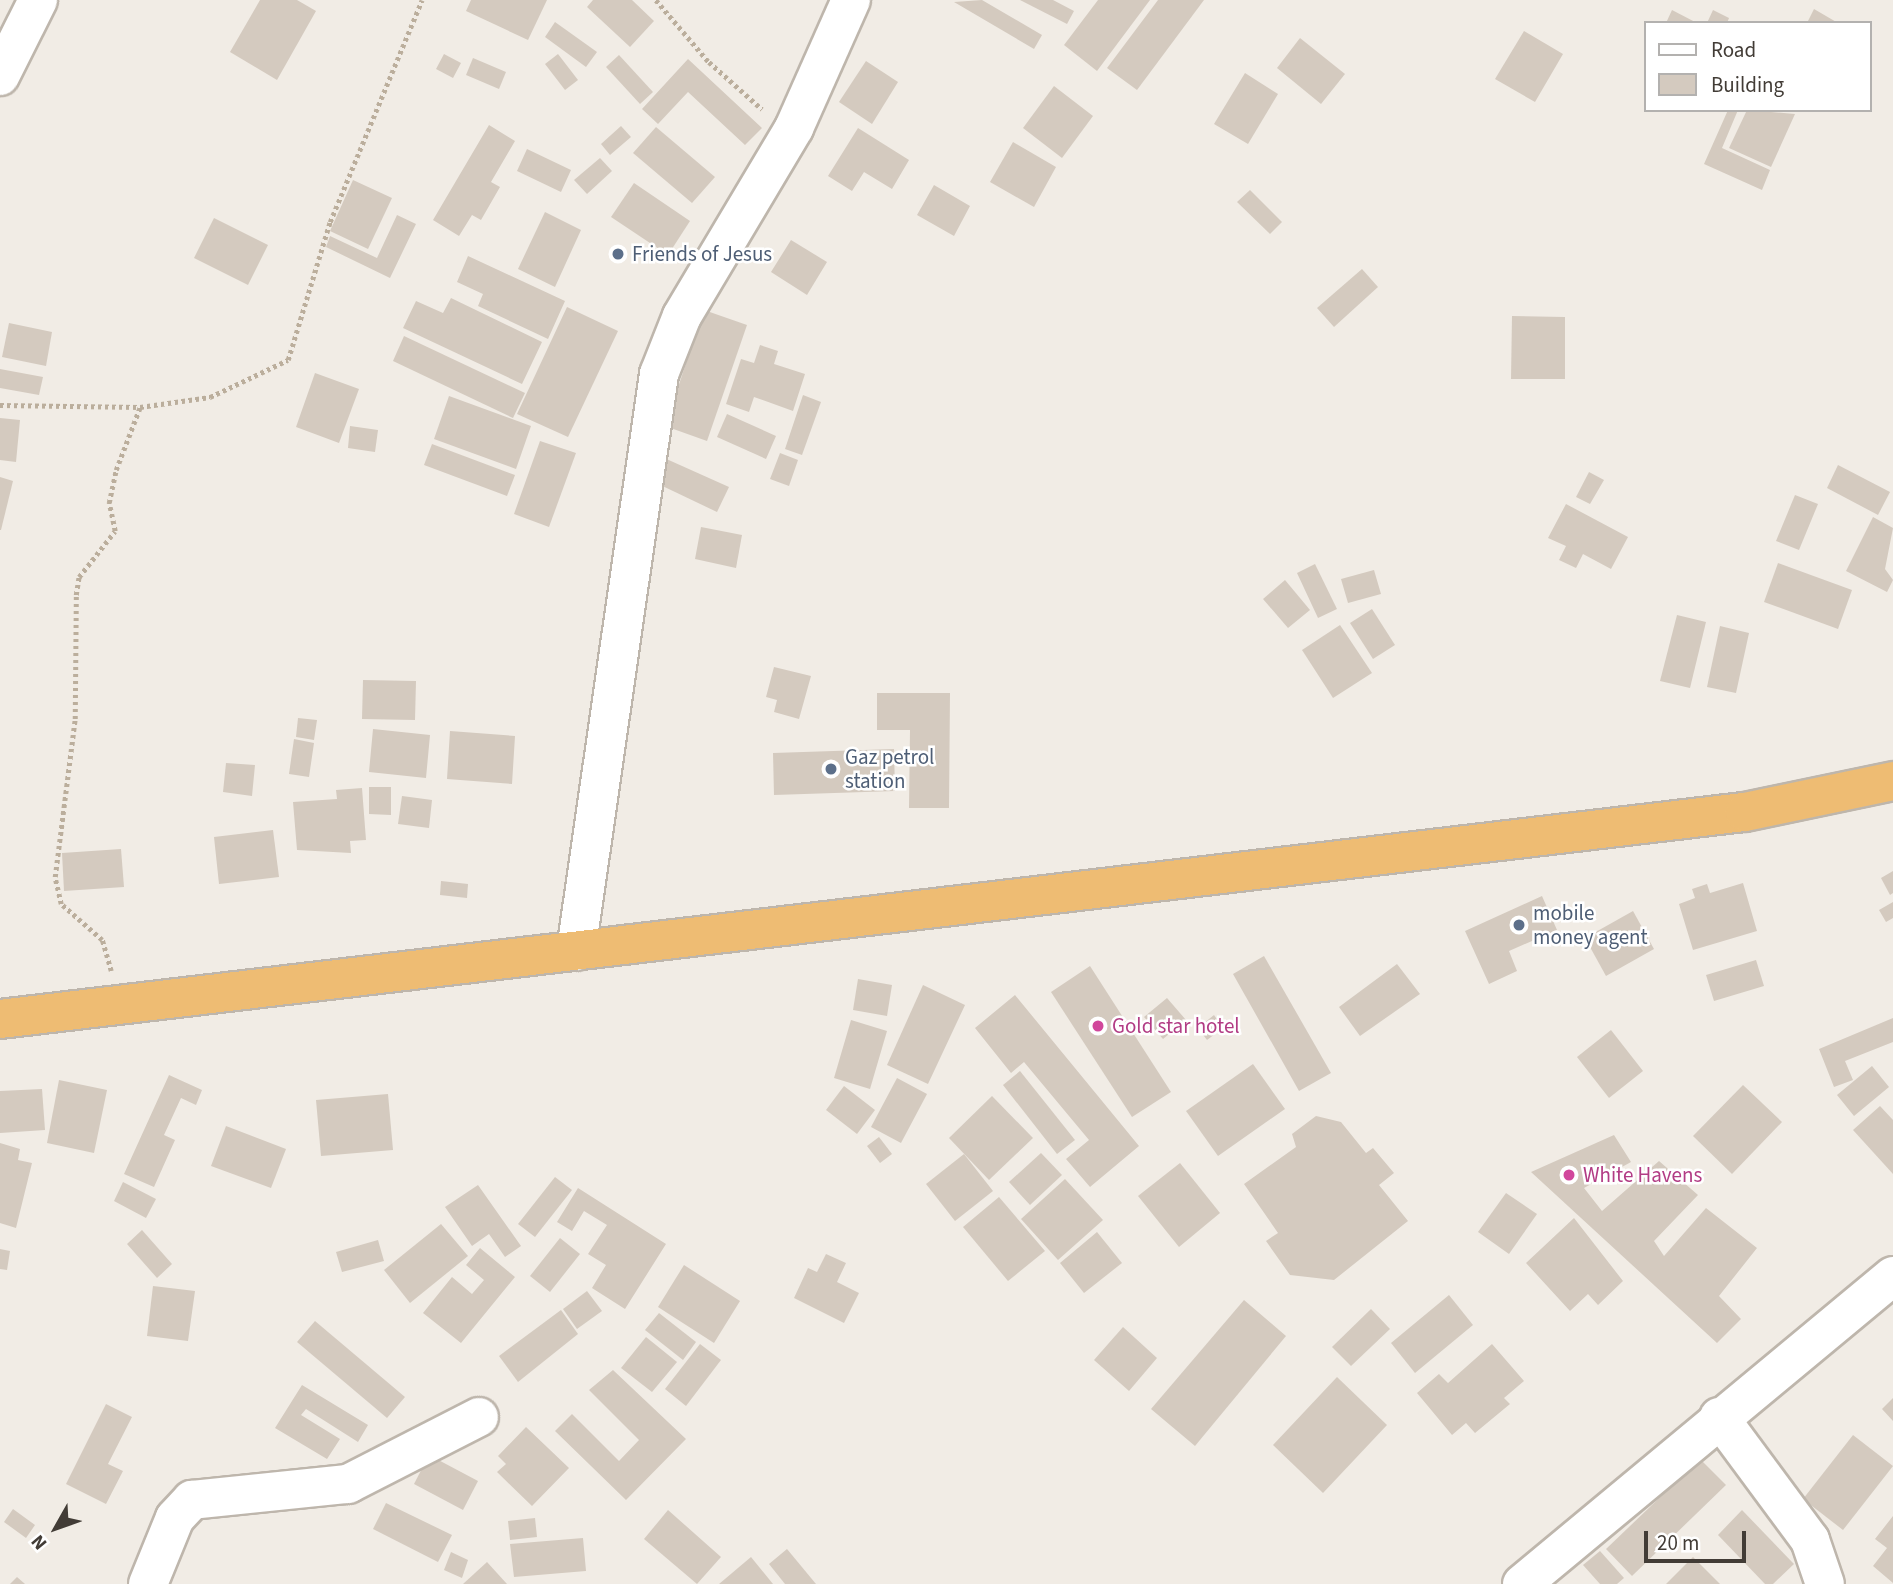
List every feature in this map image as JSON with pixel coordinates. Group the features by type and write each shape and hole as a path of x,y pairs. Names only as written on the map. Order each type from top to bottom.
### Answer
{"highway":[{"path":"0,1019 1745,812 1893,781"}],"street":[{"path":"0,76 38,0"},
{"path":"576,951 659,374 681,316 789,136 851,0"},
{"path":"1522,1584 1719,1417 1893,1276"},
{"path":"148,1584 175,1518 192,1500 348,1484 479,1416"},
{"path":"1719,1417 1810,1540 1825,1584"}],"path":[{"path":"0,405 140,407 210,397 288,360 330,222 422,0"},
{"path":"656,0 709,62 789,136"},
{"path":"113,1006 102,940 61,904 55,877 75,719 76,595 79,577 115,531 114,481 140,407"}],"building":[{"path":"260,0 297,0 316,11 277,80 230,52"},
{"path":"471,0 547,0 528,40 466,11"},
{"path":"593,0 632,0 654,21 630,47 587,7"},
{"path":"982,0 1042,35 1034,49 954,2"},
{"path":"1020,0 1053,0 1074,11 1067,24"},
{"path":"1098,0 1150,0 1097,71 1064,45"},
{"path":"1158,0 1204,0 1137,90 1107,68"},
{"path":"1814,9 1835,21 1808,21"},
{"path":"1672,10 1693,21 1667,21"},
{"path":"1713,10 1729,18 1728,21 1708,21"},
{"path":"555,22 597,52 586,67 545,37"},
{"path":"1524,31 1563,54 1535,102 1495,79"},
{"path":"1300,38 1345,74 1321,104 1277,68"},
{"path":"444,54 461,63 453,78 436,69"},
{"path":"558,54 578,80 565,90 545,64"},
{"path":"619,55 653,92 640,104 606,67"},
{"path":"473,58 506,72 499,89 466,75"},
{"path":"688,59 762,128 745,145 688,92 658,124 642,109"},
{"path":"866,61 898,82 872,124 839,102"},
{"path":"1245,73 1278,94 1248,144 1214,124"},
{"path":"1054,86 1093,116 1062,158 1023,128"},
{"path":"1727,112 1737,112 1722,148 1770,170 1762,190 1704,164"},
{"path":"1746,112 1795,114 1771,167 1729,148"},
{"path":"489,125 515,141 491,182 500,187 481,220 472,215 459,236 433,220"},
{"path":"621,126 631,137 610,155 601,144"},
{"path":"656,127 715,177 692,203 633,153"},
{"path":"858,128 909,160 892,189 864,172 852,191 828,176"},
{"path":"1013,142 1056,167 1034,207 990,182"},
{"path":"527,149 571,170 561,192 517,171"},
{"path":"600,158 612,171 587,194 574,180"},
{"path":"353,180 392,198 368,249 330,231"},
{"path":"634,183 690,221 668,255 611,217"},
{"path":"934,185 970,206 954,236 917,215"},
{"path":"1250,190 1282,222 1270,234 1237,202"},
{"path":"545,212 581,230 555,287 518,269"},
{"path":"397,215 416,224 390,278 326,247 330,236 377,258"},
{"path":"214,218 268,245 248,285 194,258"},
{"path":"791,240 827,262 807,295 771,272"},
{"path":"468,256 565,301 548,339 478,306 483,294 457,282"},
{"path":"1362,269 1378,287 1334,327 1317,308"},
{"path":"451,298 542,342 522,384 403,328 416,301 443,313"},
{"path":"567,307 618,331 568,437 517,414"},
{"path":"704,310 747,325 707,441 665,426"},
{"path":"1512,316 1565,317 1565,379 1511,379"},
{"path":"9,323 52,332 46,366 2,357"},
{"path":"404,336 525,393 513,418 393,361"},
{"path":"760,345 778,351 774,364 805,374 793,411 754,397 749,412 726,404 741,359 754,363"},
{"path":"0,369 43,377 39,395 0,388"},
{"path":"315,373 359,389 339,443 296,427"},
{"path":"803,395 821,402 802,455 785,449"},
{"path":"449,396 531,426 516,469 434,439"},
{"path":"727,414 776,436 766,459 717,437"},
{"path":"0,418 20,420 16,462 0,460"},
{"path":"350,426 378,430 375,452 348,448"},
{"path":"540,441 576,453 549,527 514,514"},
{"path":"432,444 515,475 507,496 424,465"},
{"path":"780,453 798,460 789,486 770,479"},
{"path":"662,457 729,487 717,512 652,481"},
{"path":"1838,465 1890,492 1878,515 1827,488"},
{"path":"1589,472 1604,480 1590,504 1576,497"},
{"path":"0,477 13,481 1,530 0,530"},
{"path":"1795,495 1818,504 1799,550 1776,541"},
{"path":"1566,504 1628,537 1611,569 1583,554 1576,568 1559,560 1566,546 1548,538"},
{"path":"1873,517 1893,528 1885,569 1893,580 1887,592 1846,571"},
{"path":"701,527 742,535 736,568 695,559"},
{"path":"1778,563 1852,590 1838,629 1764,602"},
{"path":"1315,564 1337,609 1318,618 1297,573"},
{"path":"1374,570 1381,594 1348,603 1341,579"},
{"path":"1285,580 1310,610 1288,628 1263,599"},
{"path":"1372,609 1395,645 1373,659 1350,623"},
{"path":"1677,615 1706,622 1690,688 1660,681"},
{"path":"1340,625 1372,673 1333,698 1302,650"},
{"path":"1720,626 1749,633 1736,693 1707,687"},
{"path":"774,667 811,676 799,719 774,712 777,700 766,697"},
{"path":"363,680 416,681 415,720 362,719"},
{"path":"877,693 950,693 949,808 909,808 910,730 877,730"},
{"path":"298,718 317,720 314,740 296,737"},
{"path":"373,729 430,735 426,778 369,772"},
{"path":"450,731 515,736 512,784 447,779"},
{"path":"294,739 314,743 309,777 289,774"},
{"path":"894,749 895,791 774,795 773,753"},
{"path":"226,763 255,765 252,796 223,792"},
{"path":"369,787 391,787 391,815 369,814"},
{"path":"362,788 366,840 350,841 351,853 297,850 293,802 337,799 336,790"},
{"path":"402,796 432,800 429,828 398,824"},
{"path":"273,830 279,877 219,884 214,837"},
{"path":"121,849 124,887 64,891 62,853"},
{"path":"1893,871 1893,893 1890,895 1881,878"},
{"path":"441,881 468,884 467,898 440,895"},
{"path":"1743,883 1757,931 1693,950 1679,904 1695,898 1692,889 1707,884 1710,893"},
{"path":"1542,896 1557,930 1509,951 1517,971 1489,984 1465,931"},
{"path":"1893,902 1893,918 1886,922 1879,910"},
{"path":"1633,911 1654,949 1606,976 1585,938"},
{"path":"1264,956 1331,1073 1299,1091 1233,974"},
{"path":"1756,960 1764,986 1714,1001 1706,975"},
{"path":"1397,964 1420,994 1360,1036 1339,1007"},
{"path":"1090,966 1171,1092 1132,1117 1051,992"},
{"path":"858,979 892,985 887,1016 853,1010"},
{"path":"923,985 965,1005 928,1084 887,1065"},
{"path":"1015,995 1139,1146 1090,1187 1066,1159 1089,1140 1024,1062 1011,1073 975,1028"},
{"path":"1167,998 1186,1020 1163,1039 1144,1017"},
{"path":"1214,1015 1223,1028 1207,1040 1198,1028"},
{"path":"1893,1018 1893,1042 1845,1061 1853,1080 1834,1087 1819,1049"},
{"path":"851,1020 887,1031 870,1089 834,1078"},
{"path":"1611,1030 1643,1071 1609,1098 1577,1057"},
{"path":"1253,1064 1285,1109 1218,1156 1186,1111"},
{"path":"1872,1066 1889,1087 1854,1116 1837,1095"},
{"path":"1020,1071 1075,1140 1057,1154 1003,1085"},
{"path":"169,1075 202,1090 196,1105 181,1098 164,1135 175,1140 154,1187 124,1174"},
{"path":"897,1078 927,1094 901,1143 871,1127"},
{"path":"59,1080 107,1090 94,1153 47,1143"},
{"path":"1743,1085 1782,1122 1732,1174 1693,1136"},
{"path":"844,1086 875,1110 857,1134 826,1110"},
{"path":"42,1089 45,1130 0,1133 0,1091"},
{"path":"388,1094 393,1150 321,1156 316,1100"},
{"path":"992,1096 1033,1138 989,1180 949,1138"},
{"path":"1880,1106 1893,1120 1893,1174 1853,1130"},
{"path":"1316,1116 1341,1122 1366,1153 1373,1148 1394,1173 1379,1185 1408,1221 1334,1280 1290,1275 1266,1241 1278,1233 1244,1184 1296,1147 1292,1134"},
{"path":"226,1126 286,1149 271,1188 211,1166"},
{"path":"1614,1135 1631,1162 1584,1188 1602,1211 1659,1161 1698,1195 1654,1241 1664,1256 1706,1208 1757,1248 1719,1296 1741,1319 1717,1343 1531,1172"},
{"path":"879,1137 892,1154 880,1163 867,1146"},
{"path":"0,1143 20,1149 18,1160 32,1163 16,1228 0,1223"},
{"path":"1041,1153 1062,1175 1030,1205 1009,1182"},
{"path":"964,1154 993,1191 955,1221 926,1184"},
{"path":"1180,1163 1220,1213 1179,1247 1138,1196"},
{"path":"555,1177 572,1190 535,1237 518,1224"},
{"path":"1065,1179 1103,1220 1058,1260 1021,1219"},
{"path":"123,1182 156,1199 146,1218 114,1201"},
{"path":"478,1185 521,1246 505,1257 489,1234 472,1246 445,1207"},
{"path":"578,1188 666,1244 625,1309 592,1288 606,1265 588,1254 607,1225 584,1211 572,1231 557,1222"},
{"path":"1506,1193 1537,1214 1509,1254 1478,1232"},
{"path":"999,1197 1045,1251 1008,1281 963,1227"},
{"path":"1574,1218 1623,1281 1598,1305 1588,1294 1570,1311 1526,1263"},
{"path":"441,1224 468,1256 410,1303 384,1270"},
{"path":"142,1230 172,1264 157,1278 127,1244"},
{"path":"1097,1232 1122,1263 1084,1293 1060,1263"},
{"path":"560,1238 580,1254 550,1292 530,1276"},
{"path":"378,1240 384,1261 342,1272 336,1252"},
{"path":"480,1248 515,1277 461,1343 423,1313 452,1277 472,1294 484,1280 466,1265"},
{"path":"0,1249 10,1251 7,1270 0,1269"},
{"path":"826,1254 846,1263 837,1282 859,1293 844,1323 794,1298 808,1268 817,1272"},
{"path":"684,1265 740,1301 714,1343 658,1307"},
{"path":"153,1286 195,1291 188,1341 147,1336"},
{"path":"587,1291 602,1311 577,1329 563,1309"},
{"path":"1449,1295 1473,1325 1415,1373 1391,1343"},
{"path":"1244,1300 1286,1336 1195,1446 1151,1409"},
{"path":"1371,1309 1390,1329 1351,1366 1332,1347"},
{"path":"561,1310 578,1334 518,1382 499,1356"},
{"path":"659,1313 696,1342 683,1360 645,1330"},
{"path":"315,1321 405,1397 387,1418 297,1342"},
{"path":"1123,1327 1157,1358 1129,1391 1094,1360"},
{"path":"646,1337 677,1362 652,1392 621,1368"},
{"path":"700,1344 721,1360 686,1406 665,1389"},
{"path":"1492,1344 1524,1381 1504,1398 1510,1404 1475,1433 1466,1423 1452,1435 1417,1393 1439,1374 1448,1383"},
{"path":"613,1370 686,1439 626,1500 555,1431 572,1414 619,1461 639,1440 589,1390"},
{"path":"1337,1377 1387,1425 1323,1493 1273,1445"},
{"path":"302,1385 368,1425 358,1442 306,1409 301,1415 340,1439 327,1459 275,1428"},
{"path":"1893,1398 1893,1421 1882,1409"},
{"path":"106,1404 132,1417 108,1464 123,1471 106,1504 66,1484"},
{"path":"526,1427 569,1468 532,1506 497,1472 506,1464 498,1456"},
{"path":"1853,1435 1893,1466 1843,1530 1803,1499"},
{"path":"429,1455 478,1481 463,1510 414,1484"},
{"path":"1700,1459 1726,1485 1632,1576 1606,1549"},
{"path":"386,1503 452,1535 438,1562 373,1529"},
{"path":"13,1509 35,1525 26,1538 4,1522"},
{"path":"668,1510 721,1557 697,1584 644,1539"},
{"path":"1742,1510 1794,1564 1773,1584 1765,1584 1718,1535"},
{"path":"1893,1516 1893,1583 1873,1566 1887,1548 1875,1539"},
{"path":"535,1518 537,1537 510,1540 508,1521"},
{"path":"583,1538 586,1571 514,1577 510,1544"},
{"path":"787,1549 816,1584 785,1584 769,1564"},
{"path":"1600,1551 1624,1578 1617,1584 1600,1584 1583,1565"},
{"path":"451,1552 468,1560 462,1578 444,1570"},
{"path":"751,1557 773,1584 719,1584"},
{"path":"1693,1557 1720,1584 1666,1584"},
{"path":"487,1562 507,1584 463,1584"},
{"path":"17,1577 25,1584 10,1584"}],"place":[{"name":"Friends of Jesus","path":"618,254"},
{"name":"Gaz petrol station","path":"831,769"},
{"name":"mobile money agent","path":"1519,925"},
{"name":"Gold star hotel","path":"1098,1026"},
{"name":"White Havens","path":"1569,1175"}]}
